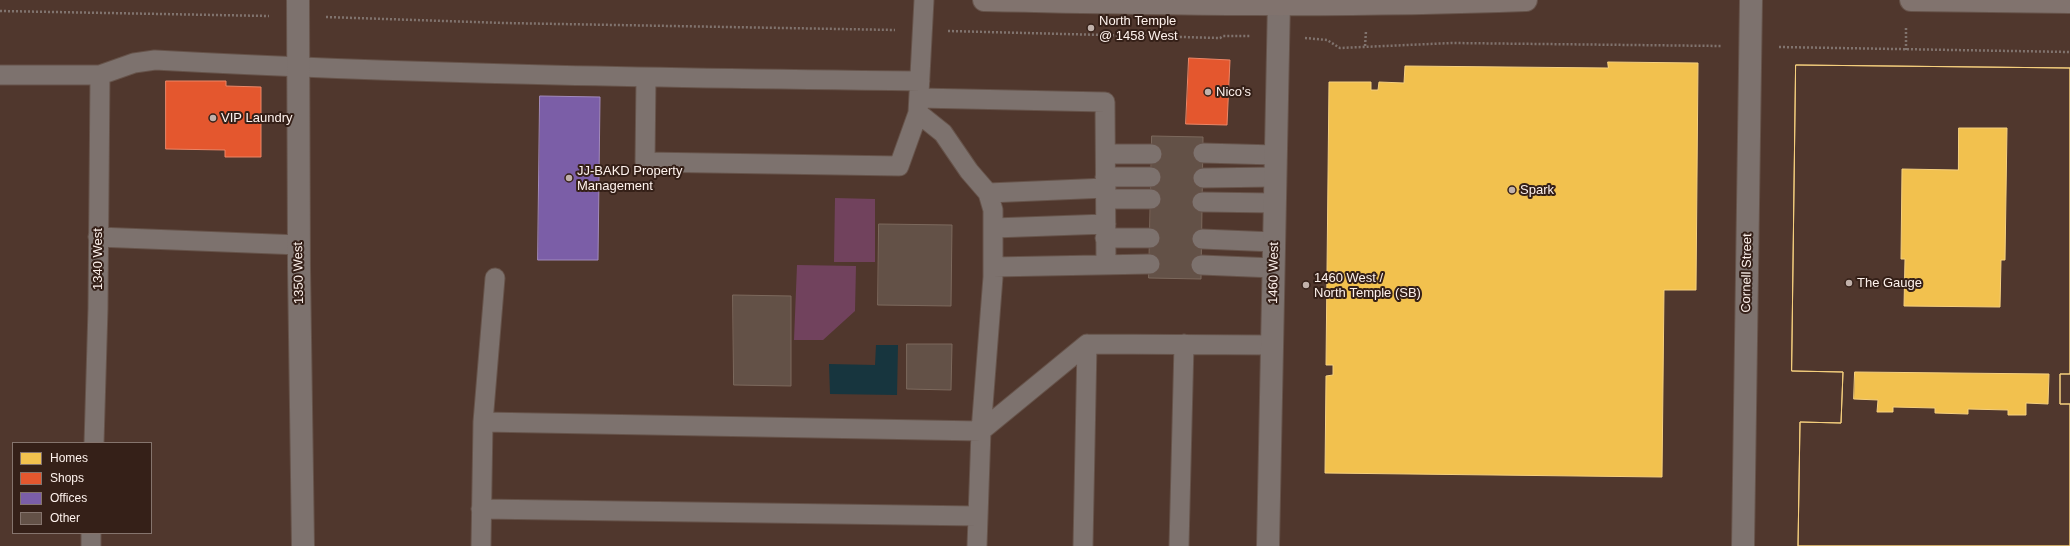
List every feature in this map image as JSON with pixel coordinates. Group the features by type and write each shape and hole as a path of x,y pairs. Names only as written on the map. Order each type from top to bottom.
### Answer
{"main road":[{"path":"984,0 1421,4 1526,0"},
{"path":"1911,0 2070,2"}],"street":[{"name":"Cornell Street","path":"1743,546 1751,0"},
{"name":"1460 West","path":"1268,546 1278,3"},
{"name":"1350 West","path":"298,8 299,245 303,546"}],"lane":[{"path":"646,78 645,162 899,166 919,97 924,0"},
{"path":"0,74 100,75 134,63 155,60 298,68 646,78 919,97 1105,102 1106,264"},
{"name":"1340 West","path":"94,442 100,75"},
{"path":"919,97 969,171 988,193 993,210 993,267 981,431 977,546"},
{"path":"1203,153 1275,155"},
{"path":"1106,154 1152,154"},
{"path":"988,193 1106,188 1151,177"},
{"path":"1203,178 1275,177"},
{"path":"1106,188 1151,199"},
{"path":"1202,202 1275,203"},
{"path":"994,228 1106,231 1150,238"},
{"path":"98,237 299,245"},
{"path":"1202,239 1274,242"},
{"path":"993,267 1150,264"},
{"path":"1201,266 1274,268"},
{"path":"481,546 483,422 494,278"},
{"path":"1083,546 1087,344"},
{"path":"483,422 981,431 1087,344 1272,345"},
{"path":"1179,546 1184,344"},
{"path":"481,509 977,516"},
{"path":"91,534 91,546"}],"path":[{"path":"0,11 298,8 512,23 922,30 1220,38 1223,36"},
{"path":"1906,25 1906,50"},
{"path":"1365,46 1366,31"},
{"path":"1327,40 1340,48 1452,43 1715,46"},
{"path":"1792,48 2070,52"}],"shaded area":[{"path":"835,198 875,199 875,262 834,262"},
{"path":"797,265 856,266 855,311 823,340 794,340"}],"water":[{"path":"876,345 898,345 897,395 830,394 829,364 875,365"}],"building: Homes":[{"name":"Spark","path":"1608,62 1698,63 1696,290 1664,290 1662,477 1325,473 1326,376 1333,375 1333,365 1326,365 1329,82 1371,82 1371,90 1378,90 1379,82 1404,83 1405,66 1608,68"},
{"name":"The Gauge","path":"1796,65 2070,68 2070,374 2060,374 2060,404 2070,404 2070,546 1798,546 1800,422 1841,423 1843,372 1792,371","holes":["1959,128 2007,128 2005,260 2001,260 2000,307 1904,306 1905,259 1901,259 1902,169 1958,170","1855,372 2049,374 2048,404 2026,403 2026,415 2008,415 2008,410 1968,409 1968,414 1935,413 1935,408 1893,407 1893,412 1877,412 1878,400 1854,399"]},
{"name":"The Gauge","path":"1796,65 2070,68 2070,374 2060,374 2060,404 2070,404 2070,546 1798,546 1800,422 1841,423 1843,372 1792,371"}],"building: Shops":[{"name":"Nico's","path":"1189,58 1230,60 1227,125 1186,124"},
{"name":"VIP Laundry","path":"166,81 226,81 226,86 261,87 261,157 225,157 225,150 166,149"}],"building: Offices":[{"name":"JJ-BAKD Property Management","path":"540,96 600,97 598,260 538,260"}],"building: Other":[{"path":"1152,136 1203,137 1201,279 1149,278"},
{"path":"879,224 952,225 951,306 878,305"},
{"path":"733,295 791,296 791,386 734,385"},
{"path":"907,344 952,344 951,390 907,389"}],"place":[{"name":"North Temple @ 1458 West","path":"1091,28"},
{"name":"Nico's","path":"1208,92"},
{"name":"VIP Laundry","path":"213,118"},
{"name":"JJ-BAKD Property Management","path":"569,178"},
{"name":"Spark","path":"1512,190"},
{"name":"The Gauge","path":"1849,283"},
{"name":"1460 West / North Temple (SB)","path":"1306,285"}]}
